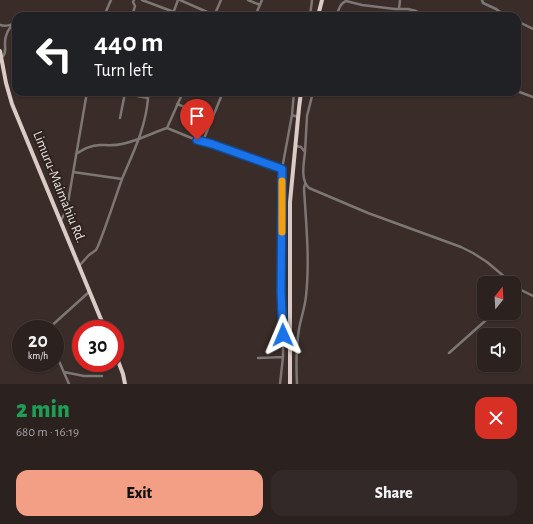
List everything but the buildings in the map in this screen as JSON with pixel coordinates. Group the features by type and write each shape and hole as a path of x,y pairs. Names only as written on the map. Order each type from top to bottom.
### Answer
{"highway":[{"path":"319,12 322,0"},
{"name":"Limuru-Maimahiu Rd.","path":"0,51 6,83 12,104 101,320"},
{"path":"290,384 290,202 301,96"},
{"path":"122,372 125,384"}],"street":[{"path":"106,12 111,0"},
{"path":"133,12 135,6 133,2 134,0"},
{"path":"142,0 174,12 179,0 208,12"},
{"path":"216,12 221,0"},
{"path":"248,0 260,5"},
{"path":"257,12 262,0"},
{"path":"310,12 312,0"},
{"path":"399,9 400,0"},
{"path":"482,0 483,3 500,12"},
{"path":"338,12 344,1 358,5 411,10 416,12"},
{"path":"521,23 533,29"},
{"path":"0,25 7,26 12,25"},
{"path":"1,58 4,56 5,52 4,44 6,36 12,26"},
{"path":"521,92 533,97"},
{"path":"60,220 67,208 86,96"},
{"path":"120,118 124,96"},
{"path":"79,266 96,250 98,246 122,179 139,138 146,116 148,98 139,96"},
{"path":"167,128 181,96"},
{"path":"203,141 222,96"},
{"path":"280,384 283,357 281,292 282,169 292,115 294,96"},
{"path":"312,96 308,110 303,172 305,182 309,188 368,213 461,246 487,262 504,276"},
{"path":"177,104 213,118"},
{"path":"292,115 298,117"},
{"path":"297,122 307,121"},
{"path":"76,154 88,147 99,145 118,145 167,128 190,138 212,144 282,169"},
{"path":"295,146 301,147 305,152"},
{"path":"73,172 122,179"},
{"path":"297,384 296,352 299,328 306,297 307,283 305,182"},
{"path":"521,290 533,296"},
{"path":"58,320 90,292"},
{"path":"449,353 486,320"},
{"path":"290,352 296,352"},
{"path":"258,358 283,357"},
{"path":"64,372 84,376 102,376"},
{"path":"64,372 69,384"}],"slow traffic":[{"path":"282,181 282,232"}],"route":[{"path":"197,140 282,169 281,292 283,335"}]}
